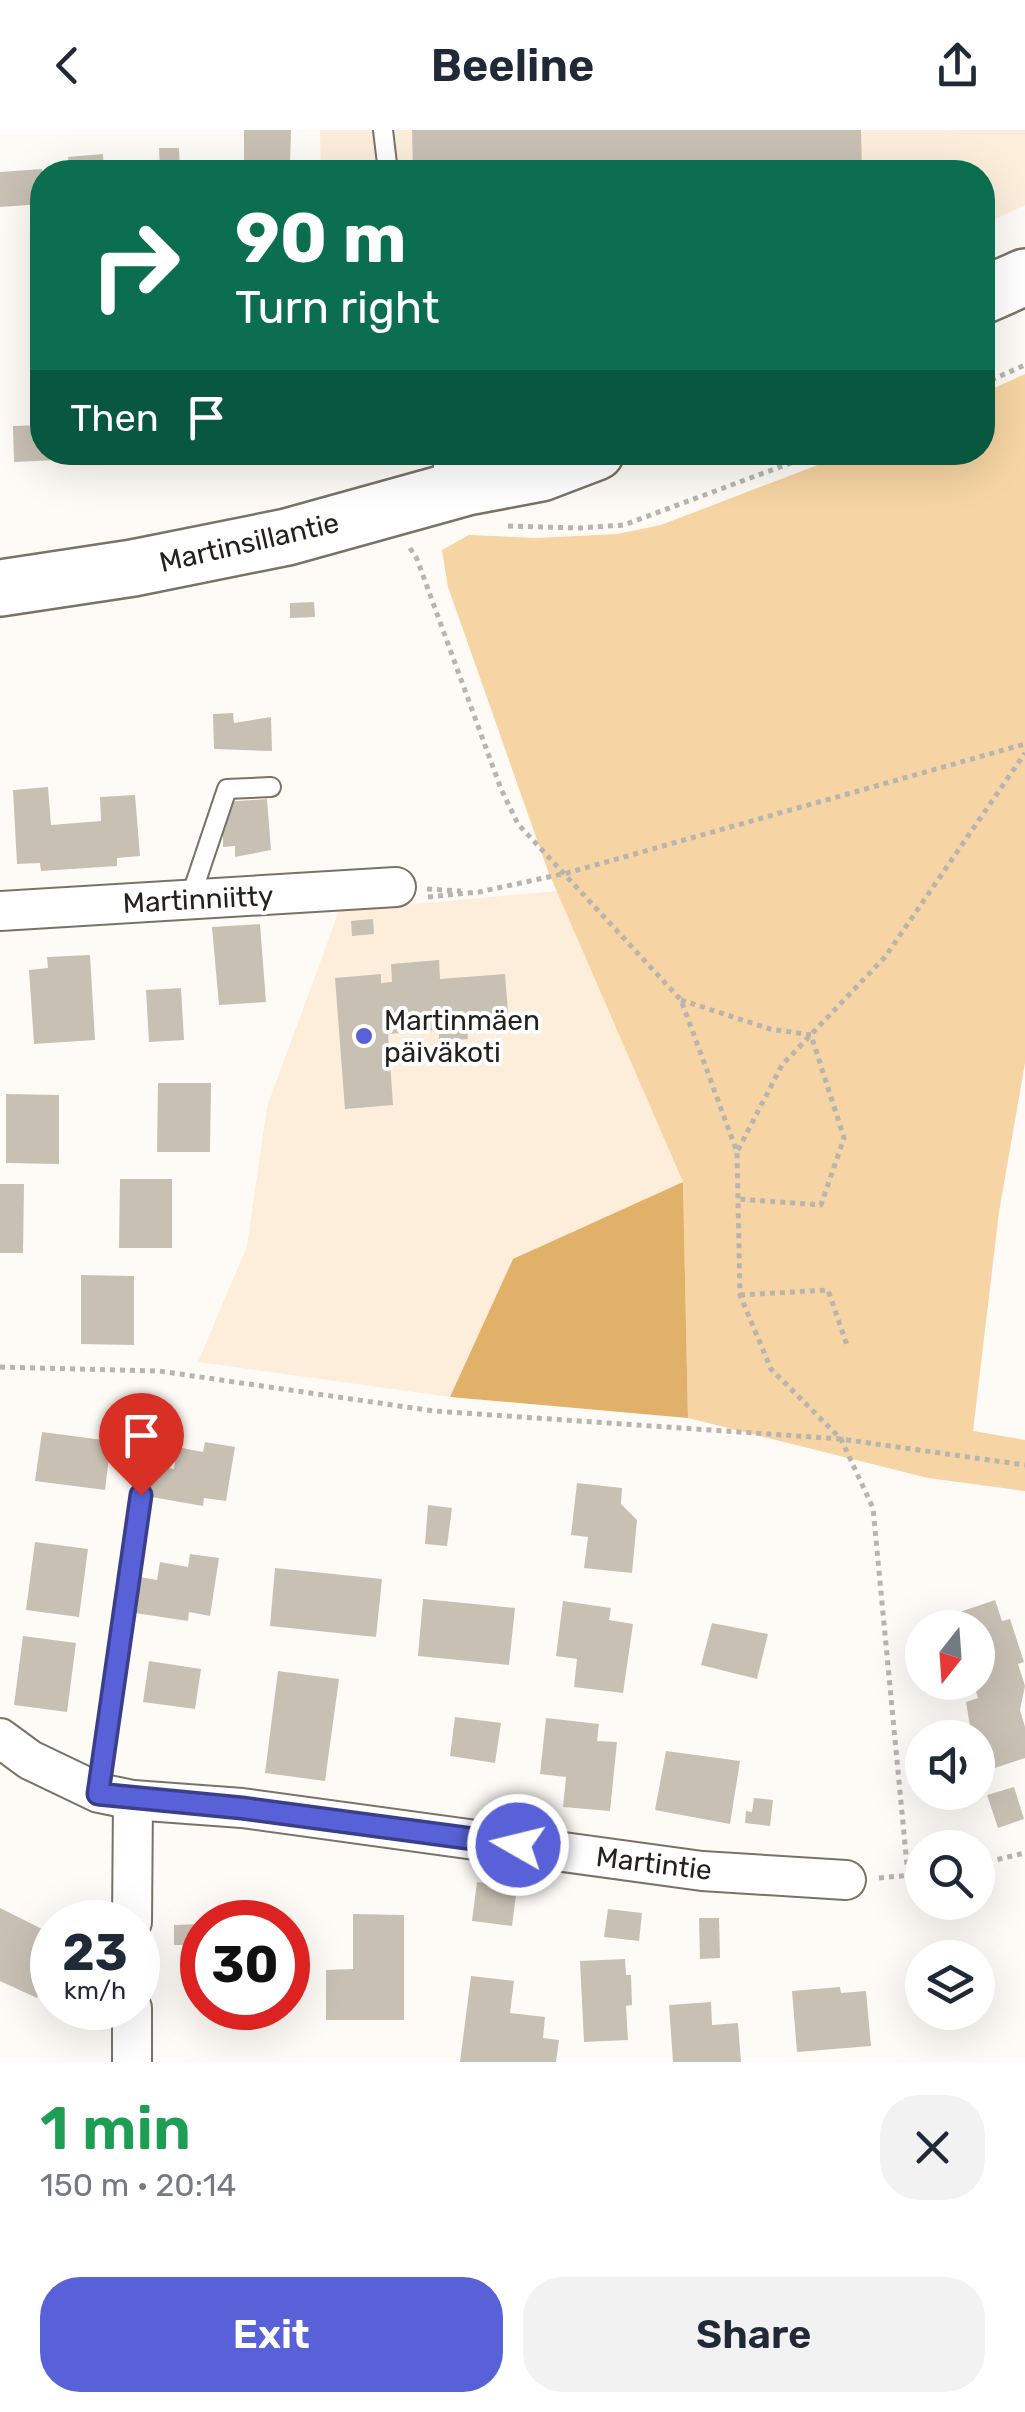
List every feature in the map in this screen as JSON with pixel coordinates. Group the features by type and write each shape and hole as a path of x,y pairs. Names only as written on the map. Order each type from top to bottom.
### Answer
{"main road":[{"path":"995,255 1025,242"},
{"path":"995,290 1025,277"},
{"name":"Martinsillantie","path":"9,583 224,551 486,465"},
{"name":"Martinsillantie","path":"451,478 541,473 562,465"}],"street":[{"name":"Martinniitty","path":"0,911 396,887"},
{"name":"Martintie","path":"0,1738 30,1760 116,1797 242,1808 702,1871 846,1880"},
{"path":"116,1797 129,1900"},
{"path":"132,2030 132,2062"}],"lane":[{"path":"383,130 387,160"},
{"path":"190,899 226,789 271,786"},
{"path":"116,1797 141,1495"}],"path":[{"path":"995,378 1025,365"},
{"path":"403,539 417,559 501,788 518,824 682,1000 737,1152 740,1295 771,1370 841,1439 873,1508 905,1844"},
{"path":"396,887 479,892 567,873 1025,744"},
{"path":"737,1152 782,1066 885,958 1025,753"},
{"path":"682,1000 770,1030 811,1036"},
{"path":"738,1198 820,1205 844,1138 811,1036"},
{"path":"740,1295 828,1290 848,1348"},
{"path":"0,1367 160,1371 434,1411 841,1439 1025,1465"},
{"path":"995,1860 1025,1853"},
{"path":"846,1880 905,1876"}],"shaded area":[{"path":"320,130 1025,130 1025,205 995,219 995,160 321,160"},
{"path":"1025,374 1025,1063 999,1212 973,1431 1025,1440 1025,1491 928,1478 688,1418 683,1182 548,871 448,587 442,550 469,535 536,538 617,534 661,525 818,465 995,465 995,388"},
{"path":"557,891 683,1182 514,1259 450,1397 198,1362 247,1246 267,1107 339,911"},
{"path":"683,1182 688,1418 450,1397 513,1259"}],"building":[{"path":"244,130 291,130 290,160 244,160"},
{"path":"412,130 861,130 862,160 413,160"},
{"path":"159,148 179,148 180,160 160,160"},
{"path":"103,154 103,160 68,160 68,157"},
{"path":"30,170 30,205 0,207 0,172"},
{"path":"30,425 30,461 14,462 13,426"},
{"path":"314,602 315,617 290,618 290,603"},
{"path":"233,713 234,723 271,717 272,751 214,749 213,714"},
{"path":"48,787 51,825 101,821 100,797 135,795 140,856 117,858 117,866 41,871 40,863 17,864 13,790"},
{"path":"267,799 271,850 235,857 235,846 223,847 223,802"},
{"path":"373,919 374,934 352,936 351,921"},
{"path":"260,924 266,1002 219,1005 212,927"},
{"path":"90,955 95,1040 34,1044 29,970 48,968 47,957"},
{"name":"Martinmäen päiväkoti","path":"439,960 440,979 505,974 509,1025 467,1028 468,1039 439,1041 439,1030 388,1034 393,1105 345,1109 335,978 381,974 381,983 392,982 391,964"},
{"path":"181,988 184,1040 149,1042 146,990"},
{"path":"158,1083 211,1083 210,1152 157,1152"},
{"path":"6,1094 59,1095 59,1164 6,1163"},
{"path":"120,1179 172,1179 172,1248 119,1248"},
{"path":"0,1184 24,1184 23,1253 0,1253"},
{"path":"81,1275 134,1276 134,1345 81,1344"},
{"path":"42,1432 111,1441 105,1490 35,1481"},
{"path":"205,1442 235,1447 226,1501 204,1498 203,1506 146,1496 152,1465 174,1469 177,1447 203,1452"},
{"path":"577,1483 622,1488 621,1504 637,1520 632,1573 584,1568 588,1537 571,1535"},
{"path":"428,1505 452,1508 447,1546 425,1544"},
{"path":"35,1542 88,1549 79,1617 26,1610"},
{"path":"190,1554 219,1558 210,1616 189,1612 188,1621 128,1612 134,1576 157,1580 160,1562 188,1567"},
{"path":"275,1568 382,1579 376,1637 270,1626"},
{"path":"423,1599 515,1608 509,1665 418,1656"},
{"path":"995,1600 1002,1621 1010,1619 1024,1662 1018,1664 1025,1686 1020,1710 1025,1727 1025,1758 995,1768 995,1720 969,1720 966,1702 995,1700 995,1610 966,1610"},
{"path":"563,1601 611,1608 609,1620 633,1624 623,1693 574,1687 577,1659 556,1656"},
{"path":"712,1623 768,1634 757,1679 701,1665"},
{"path":"23,1636 76,1643 67,1712 14,1705"},
{"path":"149,1661 201,1669 195,1709 143,1702"},
{"path":"278,1671 339,1679 325,1781 265,1773"},
{"path":"455,1717 501,1723 495,1763 450,1756"},
{"path":"546,1718 599,1724 597,1741 617,1742 610,1811 563,1807 566,1777 540,1774"},
{"path":"666,1751 740,1761 730,1824 655,1810"},
{"path":"1014,1787 1024,1819 998,1828 992,1810 995,1793"},
{"path":"754,1798 773,1800 770,1826 745,1823 746,1811 752,1812"},
{"path":"477,1882 517,1887 512,1926 472,1921"},
{"path":"0,1908 30,1923 30,1995 0,1981"},
{"path":"608,1909 642,1913 639,1941 604,1937"},
{"path":"353,1914 404,1915 404,2020 326,2020 326,1970 353,1969"},
{"path":"699,1918 719,1918 720,1958 700,1959"},
{"path":"174,1925 180,1925 180,1945 174,1945"},
{"path":"625,1959 626,1975 631,1975 632,2005 626,2006 628,2040 584,2042 580,1961"},
{"path":"471,1976 514,1981 510,2013 545,2017 543,2038 559,2040 556,2062 460,2062"},
{"path":"840,1987 841,1993 866,1991 871,2046 797,2052 792,1991"},
{"path":"711,2002 712,2025 738,2023 741,2062 673,2062 669,2005"}],"place":[{"name":"Martinmäen päiväkoti","path":"364,1036"}],"route":[{"path":"141,1495 98,1794 242,1808 518,1845"}]}
